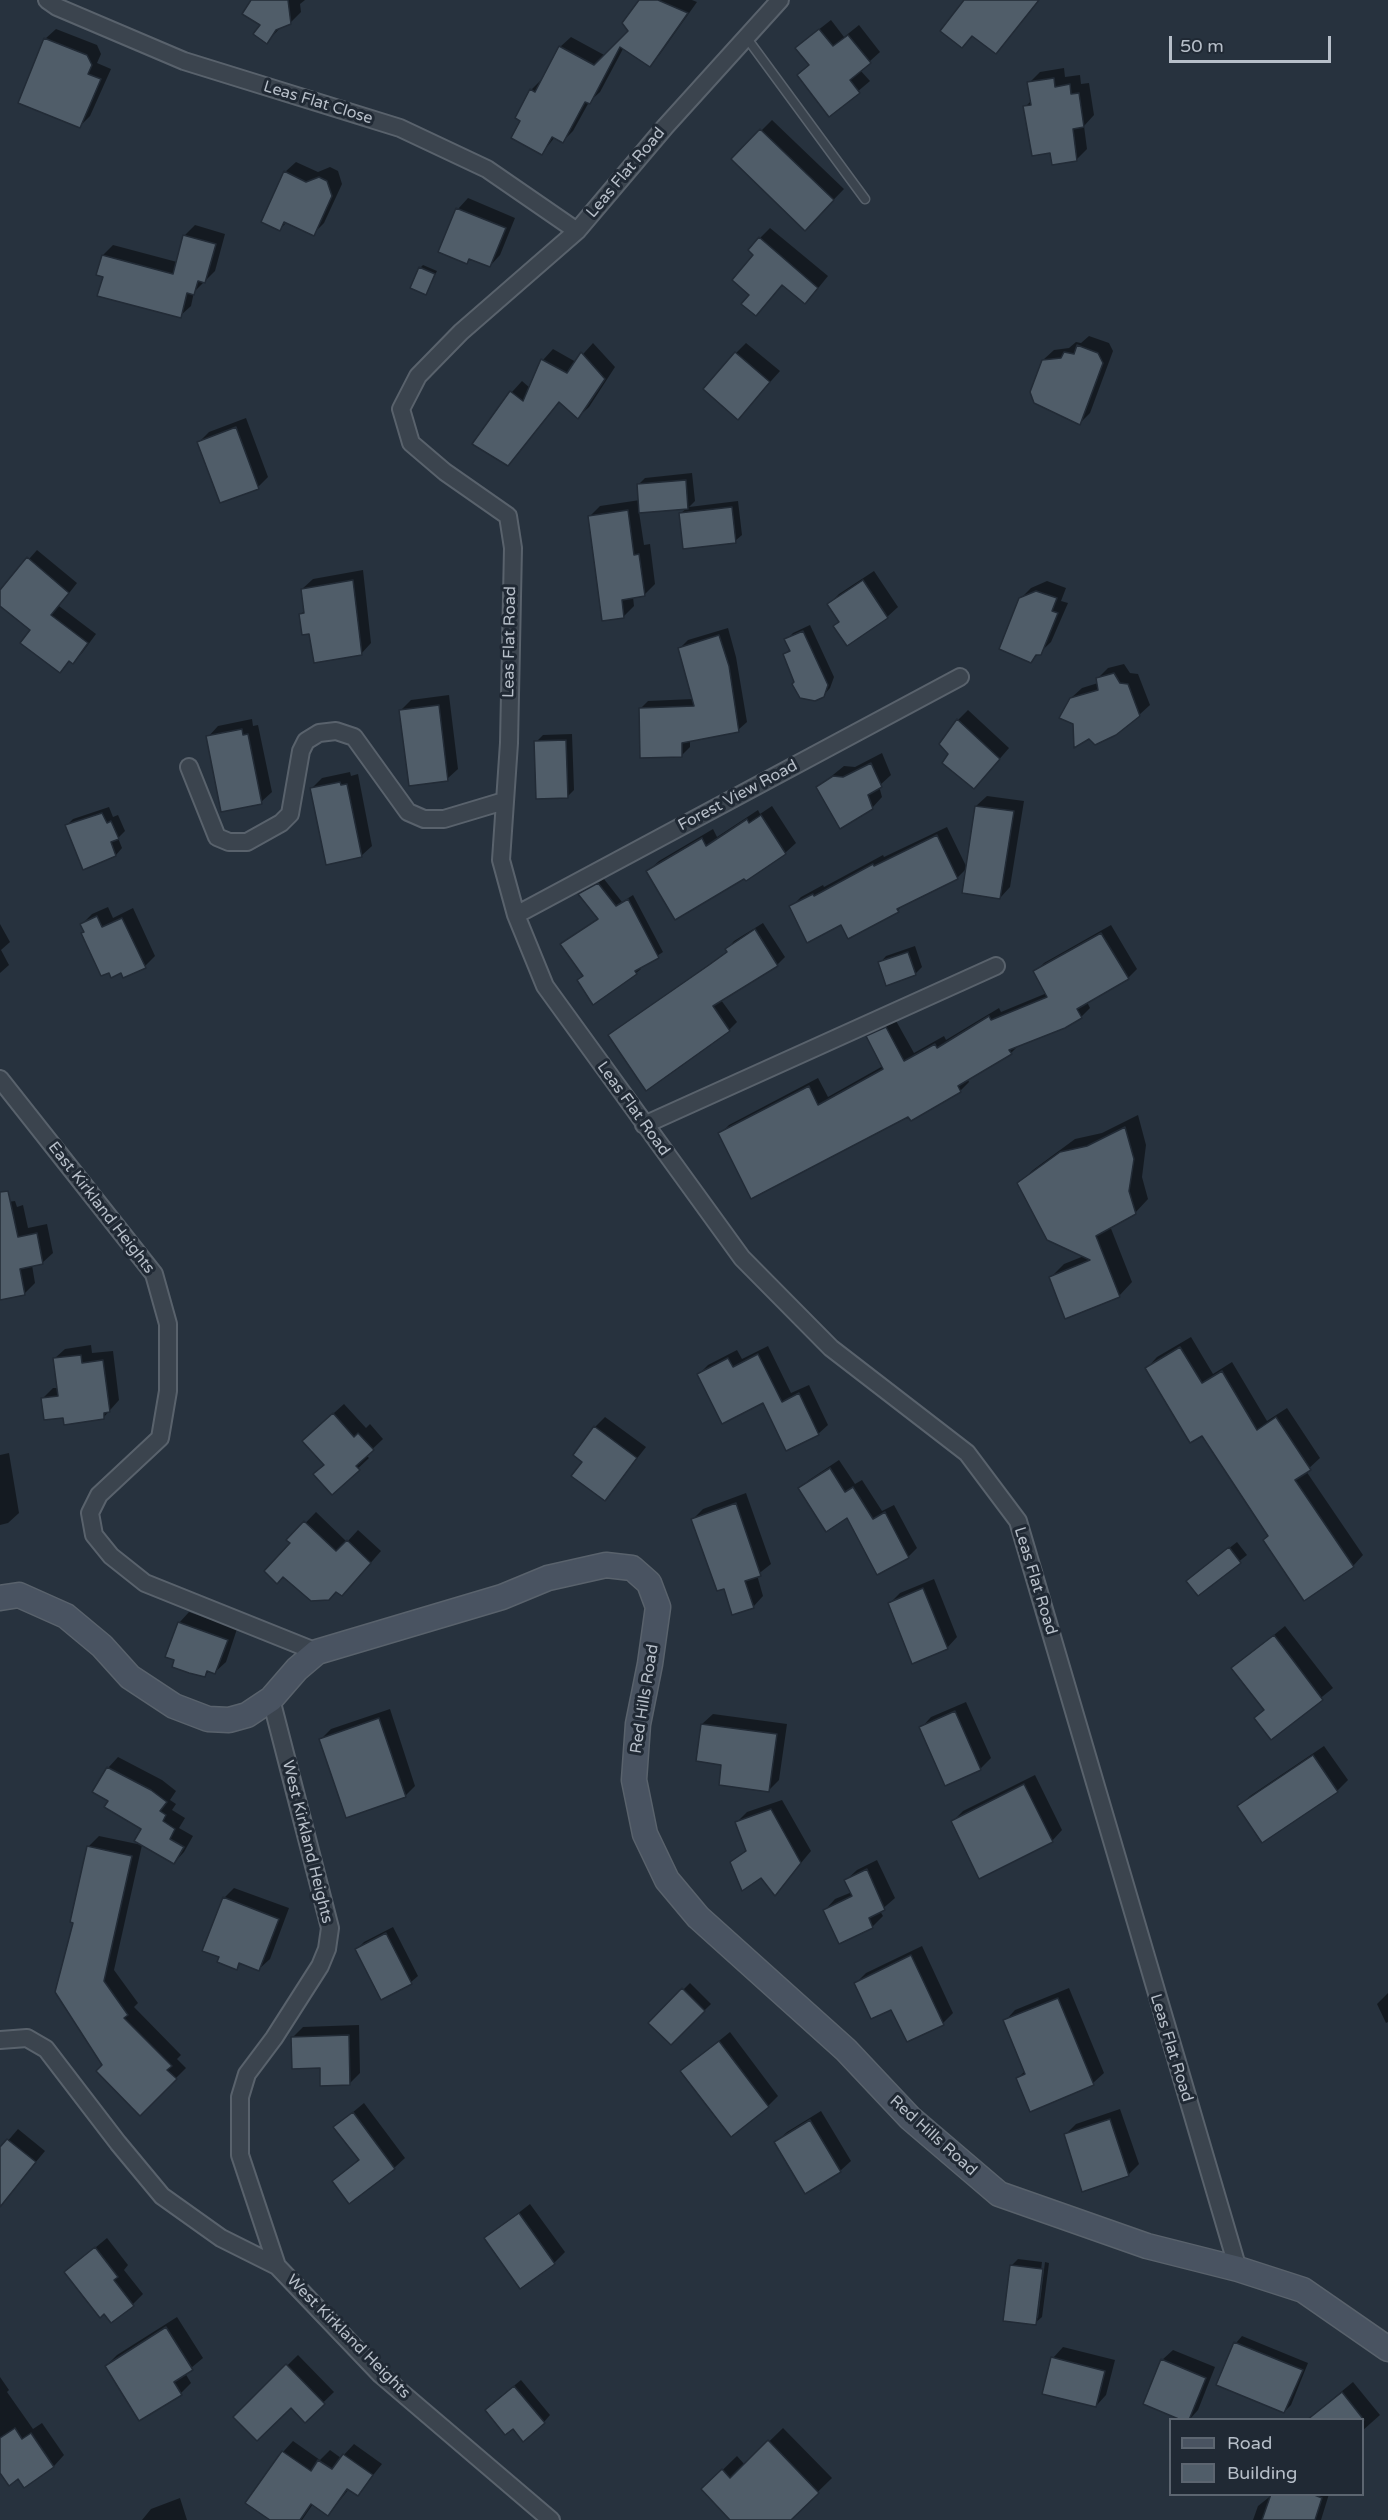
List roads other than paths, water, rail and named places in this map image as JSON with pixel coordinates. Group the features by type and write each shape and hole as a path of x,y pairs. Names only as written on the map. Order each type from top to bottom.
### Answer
{"main road":[{"name":"Red Hills Road","path":"0,1598 19,1595 66,1616 102,1646 130,1677 174,1706 208,1719 229,1720 247,1715 271,1699 297,1669 317,1652 502,1597 548,1578 606,1565 632,1568 649,1583 658,1607 638,1724 634,1780 645,1834 667,1880 698,1917 846,2050 910,2118 999,2194 1147,2246 1238,2269 1304,2290 1388,2349"}],"street":[{"name":"Leas Flat Close","path":"47,0 57,7 184,61 400,128 487,169 577,231"},
{"name":"Leas Flat Road","path":"770,3 746,37 577,231 460,332 418,376 401,409 411,443 445,472 508,516 513,548 509,743 501,860 516,915 545,986 742,1258 831,1348 967,1453 1018,1521 1238,2269"},
{"name":"Forest View Road","path":"516,915 960,677"},
{"path":"189,767 217,837 230,843 247,842 281,823 290,814 302,751 306,741 318,733 336,731 354,737 408,812 424,819 444,819 504,801"},
{"path":"644,1125 996,966"},
{"name":"East Kirkland Heights","path":"0,1079 154,1274 168,1324 168,1390 160,1438 99,1495 90,1513 94,1535 111,1556 145,1583 317,1652"},
{"name":"West Kirkland Heights","path":"271,1699 330,1928 327,1949 320,1966 274,2038 247,2074 240,2097 240,2155 277,2266 381,2375 550,2520"},
{"path":"0,2040 27,2038 46,2049 162,2196 221,2238 277,2266"}],"lane":[{"path":"746,37 865,199"}]}
